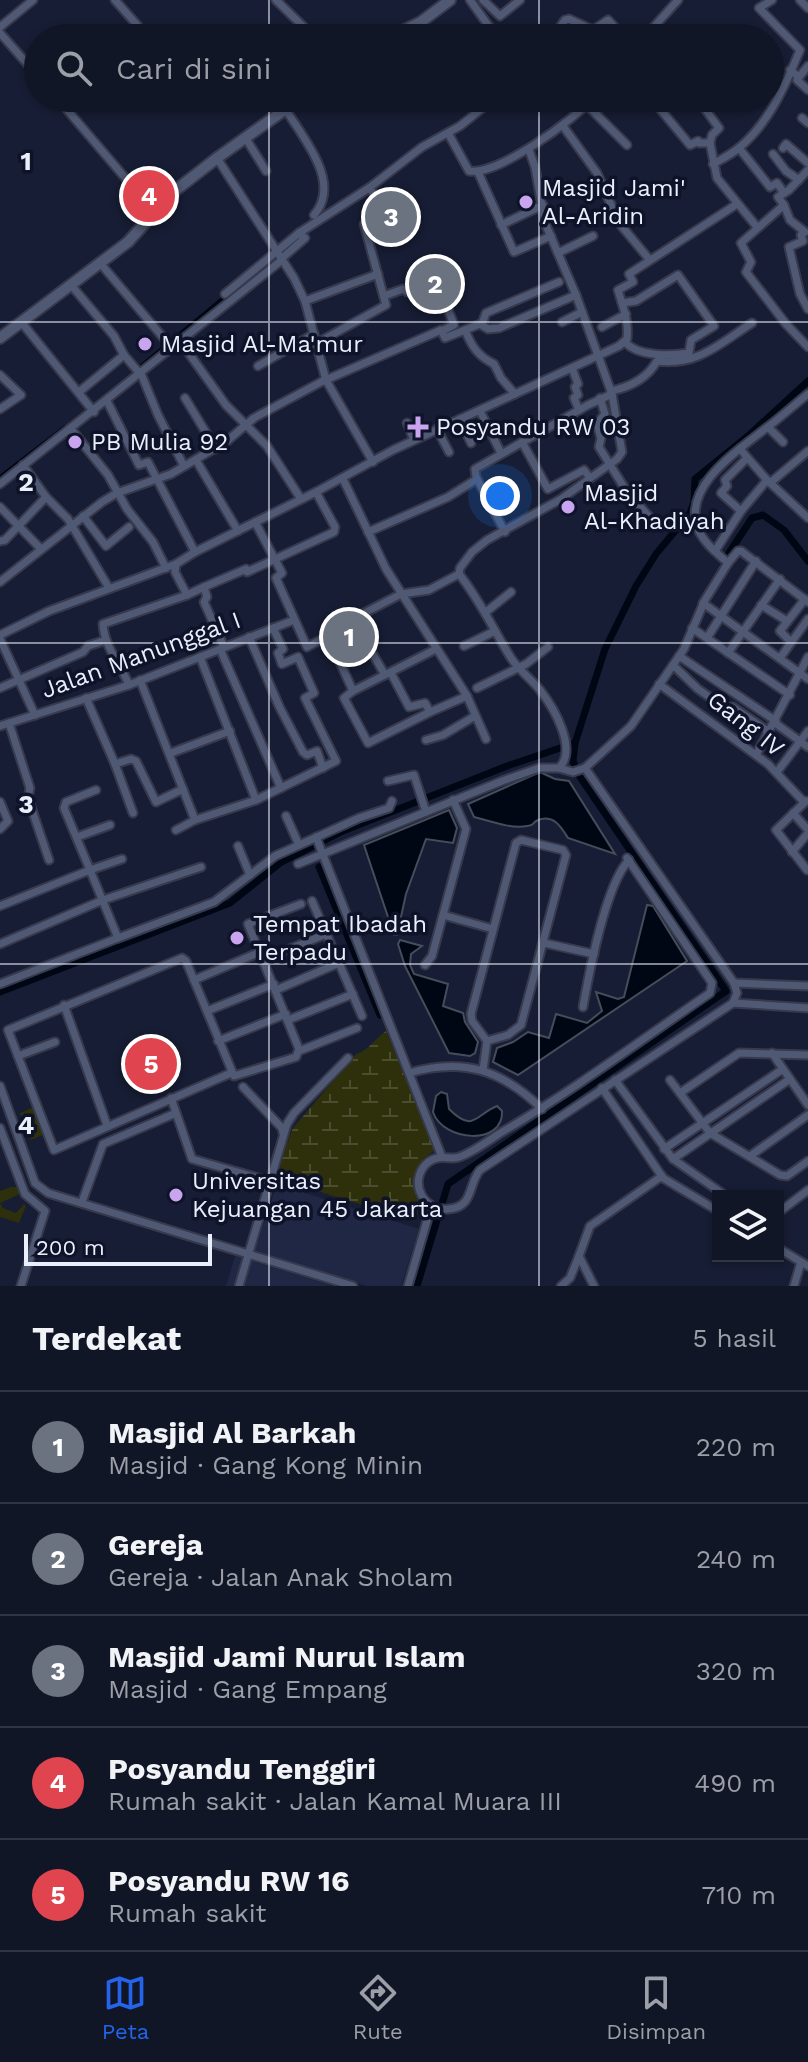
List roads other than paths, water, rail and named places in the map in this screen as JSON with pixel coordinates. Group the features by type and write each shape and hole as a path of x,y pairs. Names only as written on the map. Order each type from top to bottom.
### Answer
{"main road":[{"path":"417,24 450,0"},
{"path":"0,338 128,242 172,193 283,112"}],"street":[{"path":"0,27 33,0"},
{"path":"115,0 136,24"},
{"path":"276,0 301,24"},
{"path":"470,0 487,24"},
{"path":"483,0 500,16 520,0"},
{"path":"656,24 678,0"},
{"path":"772,0 759,8 775,24"},
{"path":"800,0 808,8"},
{"path":"562,24 569,19 580,24"},
{"path":"0,33 24,60"},
{"path":"784,34 800,50 784,84"},
{"path":"808,66 797,80 808,90"},
{"path":"790,70 799,77"},
{"path":"69,112 156,214"},
{"path":"287,112 317,162 325,184 324,199 314,215"},
{"path":"225,294 305,238 299,233 476,112"},
{"path":"448,133 469,171 478,172 529,150 579,112"},
{"path":"594,112 627,145"},
{"path":"663,112 690,145 698,141 710,143"},
{"path":"707,112 719,128 712,135 710,143 713,164 724,188 757,227"},
{"path":"713,164 739,148 769,112"},
{"path":"563,126 597,173 619,223 649,259"},
{"path":"245,137 266,171"},
{"path":"783,148 786,144 808,163"},
{"path":"739,148 770,187 777,183 784,193"},
{"path":"255,522 282,573 276,578 307,647 401,594 429,590 459,574 462,564 472,552 617,459 622,452 611,393 576,295 545,223 529,150"},
{"path":"773,154 786,171 799,180"},
{"path":"217,158 294,278 305,301 326,380 373,462"},
{"path":"808,170 778,198 790,220 807,232 801,235 803,241 789,247 800,294 808,309"},
{"path":"478,172 515,252 551,236"},
{"path":"317,343 384,307 384,296 364,224 382,203 369,188"},
{"path":"35,715 4,657 0,637 49,611 176,564 414,440 625,342 628,332 626,314 618,290 633,282 629,274 737,204"},
{"path":"501,225 543,205"},
{"path":"784,205 741,243 751,262 746,272 808,347"},
{"path":"558,253 593,236"},
{"path":"0,484 92,409 107,401 169,344 180,341 279,256"},
{"path":"100,263 169,344"},
{"path":"305,301 378,274"},
{"path":"622,303 636,301 678,275 714,326 691,340 689,353 632,349 625,342"},
{"path":"482,324 486,313 559,282"},
{"path":"71,285 114,336 124,355 138,371 184,466"},
{"path":"0,582 117,493 155,480 196,460 216,449 247,424 326,380 454,325 444,299 425,306 418,288 407,292 403,289 384,296"},
{"path":"482,324 488,329 499,328 576,295"},
{"path":"562,322 582,312"},
{"path":"602,327 626,314"},
{"path":"22,323 92,409"},
{"path":"505,532 477,479 477,467 600,398 636,384 657,361 676,363 700,356 752,323"},
{"path":"442,331 446,338 482,324"},
{"path":"465,330 477,354 494,364 515,394"},
{"path":"258,366 314,334"},
{"path":"180,341 226,405 267,446 301,499"},
{"path":"79,392 124,355"},
{"path":"572,368 578,384 575,387 578,395 574,398 579,410"},
{"path":"0,375 21,395 0,409"},
{"path":"723,558 698,529 696,516 701,490 740,449 808,394"},
{"path":"185,398 216,449"},
{"path":"600,398 605,414 597,424 601,438 598,446 627,492 654,522"},
{"path":"107,401 139,465 148,462 195,552"},
{"path":"480,411 501,453"},
{"path":"460,419 471,443"},
{"path":"407,423 414,440"},
{"path":"768,427 783,442"},
{"path":"71,429 108,475 117,493 153,542 166,568"},
{"path":"437,429 449,452"},
{"path":"522,442 548,489 584,470 590,478"},
{"path":"740,449 769,482 807,514"},
{"path":"298,864 534,770 580,769 631,726 679,656 741,511 769,482 808,451"},
{"path":"741,511 721,494 726,487 725,480 747,458"},
{"path":"196,460 238,531"},
{"path":"23,465 46,497 68,519 109,588"},
{"path":"713,475 726,487"},
{"path":"343,479 401,594 467,696 486,739"},
{"path":"368,532 448,497 477,479"},
{"path":"129,685 123,669 114,660 102,626 276,559 335,531 316,492"},
{"path":"0,541 5,540 46,497"},
{"path":"0,507 41,549"},
{"path":"83,516 106,546 129,527"},
{"path":"723,558 739,551 806,600 780,632 791,642"},
{"path":"707,638 756,561"},
{"path":"176,564 175,572 187,595"},
{"path":"459,574 519,667 542,692 564,738 567,753 559,768"},
{"path":"728,653 780,579"},
{"path":"204,587 207,596 204,602 281,788"},
{"path":"486,612 511,592"},
{"path":"703,603 804,676"},
{"path":"761,605 787,621"},
{"path":"780,658 808,619"},
{"name":"Jalan Manunggal I","path":"0,726 129,685 294,620"},
{"path":"349,621 355,633 360,632 409,707 426,703 430,712"},
{"path":"176,830 195,820 256,800 336,761 305,698 314,693 298,657 282,664 278,653 283,649 273,628"},
{"path":"692,628 790,695"},
{"path":"464,646 495,631"},
{"path":"328,636 353,691"},
{"path":"249,637 302,751 306,755 316,751 323,768"},
{"path":"0,688 59,664 88,646 106,640"},
{"path":"477,688 519,667 548,647"},
{"path":"436,649 344,698 368,743 467,696"},
{"path":"679,656 808,747"},
{"path":"200,657 256,800"},
{"path":"756,755 804,676 808,657"},
{"path":"673,665 698,689 725,708 733,707 769,732"},
{"path":"140,680 195,820"},
{"name":"Gang IV","path":"659,684 756,755 806,801"},
{"path":"86,698 133,813"},
{"path":"426,740 443,735 475,716"},
{"path":"9,723 30,788 28,798 49,860"},
{"path":"171,753 230,731"},
{"path":"777,772 808,731"},
{"path":"115,764 131,759 136,761 156,802 183,789"},
{"path":"580,769 734,983 737,993 733,1003 488,1164 473,1179 472,1191 466,1201 447,1210 433,1207 420,1194 419,1178 427,1164 442,1157 455,1158 542,1109 713,988 628,859 617,877 594,954 583,1007"},
{"path":"388,781 414,775 425,811"},
{"path":"96,790 64,804 118,938"},
{"path":"425,965 430,960 466,829 453,800"},
{"path":"0,984 214,902 275,856 389,808 392,801"},
{"path":"806,801 776,830 808,872"},
{"path":"0,802 8,821 0,829"},
{"path":"792,852 808,832 793,813"},
{"path":"286,816 299,845"},
{"path":"77,837 110,825"},
{"path":"318,840 442,1157"},
{"path":"483,1070 487,1041 471,1017 516,843 521,840 563,850 566,855 521,1025 508,1035 487,1041"},
{"path":"238,846 250,875"},
{"path":"0,906 122,859"},
{"path":"0,944 103,900 201,867"},
{"path":"312,901 362,1016"},
{"path":"299,1051 248,924 301,904"},
{"path":"443,915 493,929"},
{"path":"194,980 326,934"},
{"path":"544,943 594,954"},
{"path":"231,1073 54,1150 8,1029 180,957 186,961 231,1073 238,1077 296,1057 299,1051 357,1028"},
{"path":"207,1011 339,963"},
{"path":"734,983 808,986"},
{"path":"218,1041 353,994"},
{"path":"733,1003 808,1008"},
{"path":"64,1005 107,1125"},
{"path":"18,1056 55,1042"},
{"path":"772,1053 808,1105"},
{"path":"680,1093 737,1054 808,1055"},
{"path":"239,1286 283,1133 294,1113 348,1058"},
{"path":"409,1073 446,1066 483,1070 525,1092 542,1109"},
{"path":"664,1149 783,1069"},
{"path":"673,1159 790,1079"},
{"path":"670,1080 710,1133 780,1175 787,1176 808,1161"},
{"path":"609,1084 673,1159 717,1190"},
{"path":"609,1084 662,1176 712,1207"},
{"path":"0,1086 35,1183 48,1193 353,1286"},
{"path":"243,1087 282,1128 283,1133"},
{"path":"171,1098 192,1159 269,1181"},
{"path":"82,1202 103,1144 176,1113"},
{"path":"750,1156 808,1115"},
{"path":"0,1128 25,1194 45,1211 21,1286"},
{"path":"561,1286 570,1278 590,1226 662,1176"},
{"path":"784,1208 808,1190"},
{"path":"408,1286 433,1207"},
{"path":"784,1252 805,1264 794,1286"},
{"path":"579,1256 594,1286"}],"waterway":[{"path":"140,369 302,235"},
{"path":"0,992 230,903 280,863 343,831 507,766 575,743 605,649 636,586 656,554 690,513 695,479 808,381"},
{"path":"0,479 65,429"},
{"path":"722,560 752,518 763,515 784,530 808,561"},
{"path":"417,1286 448,1184 726,991 580,777 573,761 575,743"},
{"path":"319,867 380,1015"}],"place":[{"name":"Posyandu Tenggiri","path":"149,196"},
{"name":"Masjid Jami' Al-Aridin","path":"526,202"},
{"name":"Masjid Jami Nurul Islam","path":"391,217"},
{"name":"Gereja","path":"435,284"},
{"name":"Masjid Al-Ma'mur","path":"145,344"},
{"name":"Posyandu RW 03","path":"418,427"},
{"name":"PB Mulia 92","path":"75,442"},
{"name":"Masjid Al-Khadiyah","path":"568,507"},
{"name":"Masjid Al Barkah","path":"349,637"},
{"name":"Tempat Ibadah Terpadu","path":"237,938"},
{"name":"Posyandu RW 16","path":"151,1064"},
{"name":"Universitas Kejuangan 45 Jakarta","path":"176,1195"}]}
